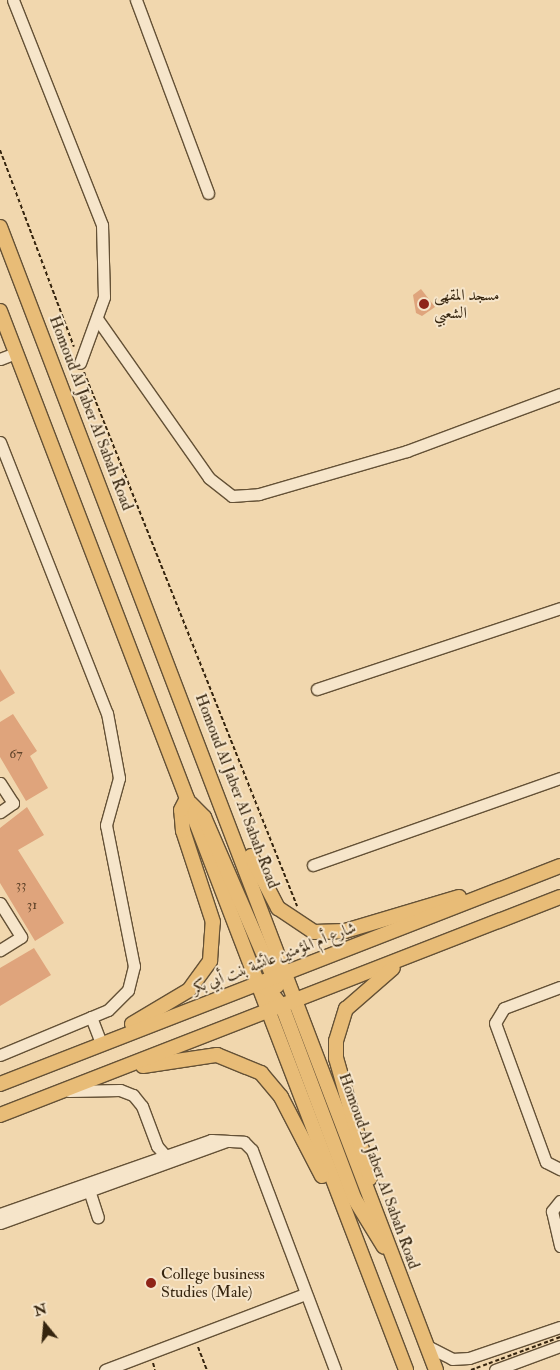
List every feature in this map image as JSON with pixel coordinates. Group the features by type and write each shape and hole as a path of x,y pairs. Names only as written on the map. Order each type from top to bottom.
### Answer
{"main road":[{"name":"Homoud Al Jaber Al Sabah Road","path":"0,227 224,805 298,1000 391,1255 436,1370"},
{"path":"0,311 256,984 406,1370"},
{"path":"186,798 204,818 272,978 283,994 298,1000"},
{"path":"101,1043 189,990 210,962 213,922 184,830 181,810 186,798"},
{"path":"224,805 278,908 314,932 345,931 514,884"},
{"name":"شارع أم المؤمنين عائشة بنت أبي بكر","path":"0,1084 101,1043 287,973 560,866"},
{"path":"0,1115 560,897"},
{"path":"369,1194 370,1173 336,1058 336,1041 346,1009 406,958"},
{"path":"256,984 268,989 282,1006 354,1198 363,1218 391,1255"},
{"path":"108,1073 217,1055 261,1073 281,1097 353,1235"}],"street":[{"path":"13,0 102,225 107,273 98,320 80,363"},
{"path":"136,0 208,193"},
{"path":"98,320 208,478 232,496 259,494 407,451 560,394"},
{"path":"0,359 16,353"},
{"path":"0,442 107,713 116,746 119,778 106,826 134,966 128,990 108,1010 0,1054"},
{"path":"317,689 560,608"},
{"path":"313,864 560,778"},
{"path":"0,783 13,803 0,812"},
{"path":"0,904 21,937 0,950"},
{"path":"560,987 504,1008 495,1023 546,1162 560,1169"},
{"path":"91,1017 101,1043"},
{"path":"59,1091 120,1090 133,1095 142,1106 163,1159"},
{"path":"0,1214 88,1186 211,1140 239,1140 252,1150 335,1370"},
{"path":"0,1223 88,1186 163,1159"},
{"path":"88,1186 98,1217"},
{"path":"560,1201 552,1212 560,1246"},
{"path":"105,1370 305,1294"},
{"path":"427,1346 452,1359 461,1359 560,1327"},
{"path":"532,1337 540,1343 540,1354"},
{"path":"494,1370 560,1346"}],"path":[{"path":"0,150 80,363 299,911"},
{"path":"194,1336 207,1370"},
{"path":"471,1370 560,1337"}],"building":[{"name":"مسجد المقهى الشعبي","path":"421,289 435,307 422,316 416,313 413,295"},
{"path":"0,669 15,693 0,702"},
{"path":"13,714 37,751 30,756 48,788 26,801 0,757 0,722"},
{"path":"27,807 44,835 18,850 64,923 35,941 0,883 0,828"},
{"path":"34,948 51,975 0,1006 0,968"}],"place":[{"name":"مسجد المقهى الشعبي","path":"424,304"},
{"name":"College business Studies (Male)","path":"151,1283"}]}
